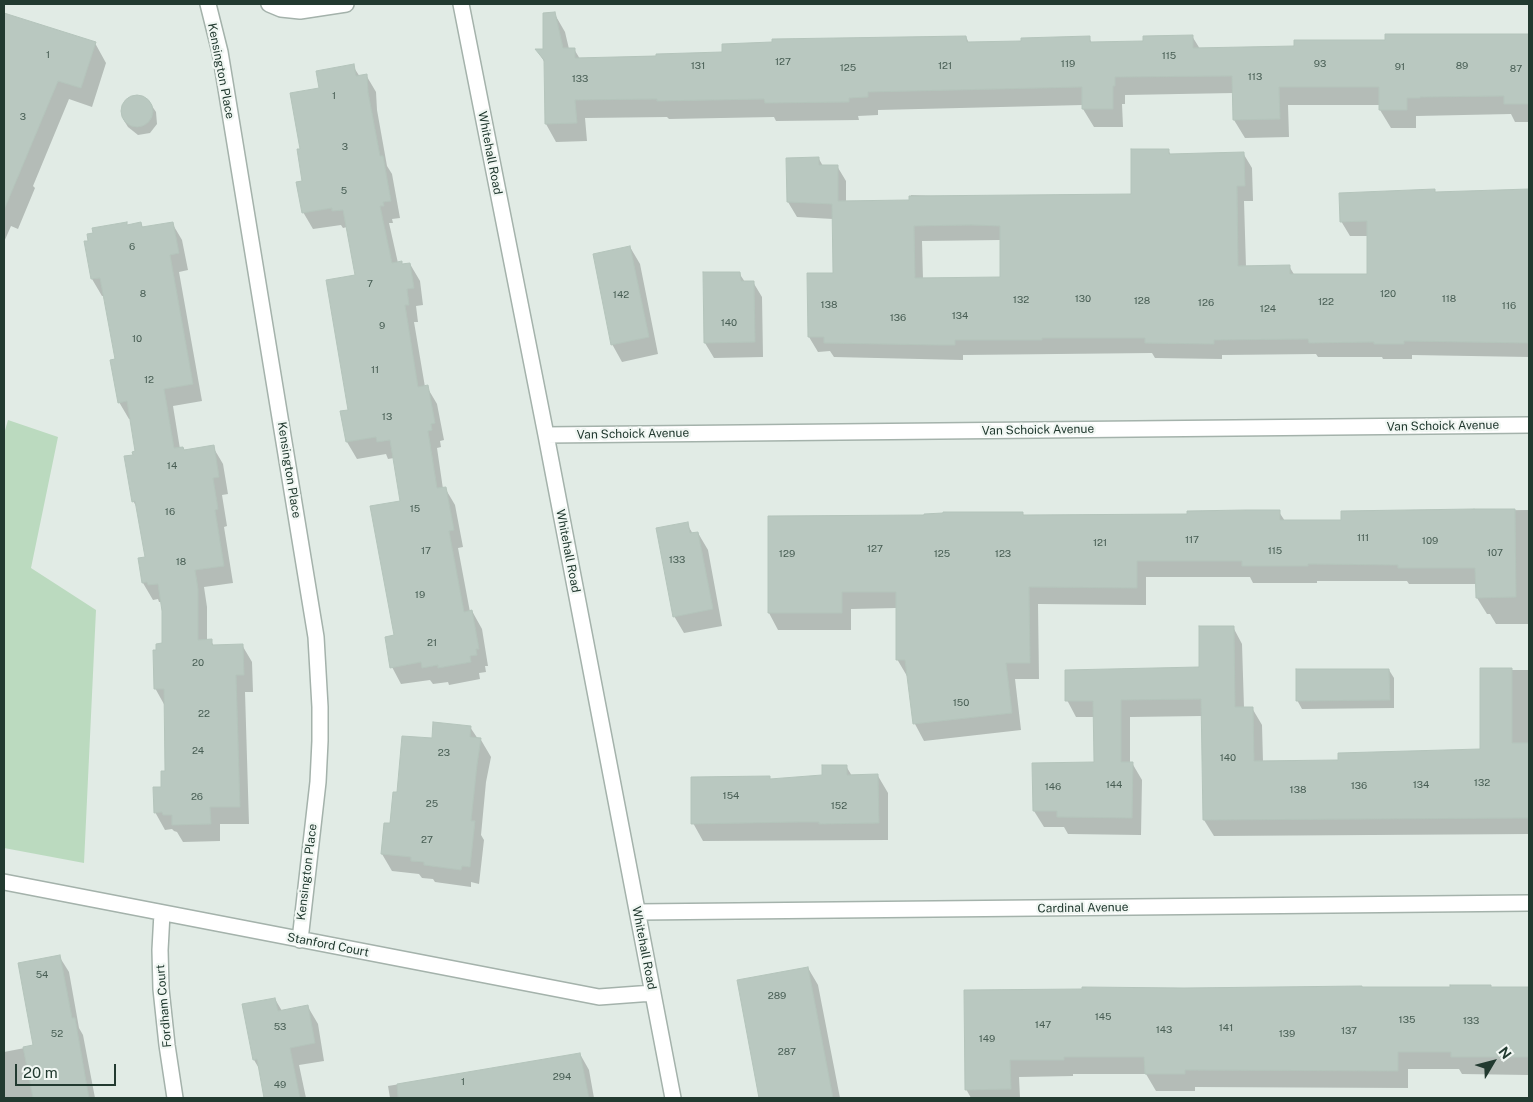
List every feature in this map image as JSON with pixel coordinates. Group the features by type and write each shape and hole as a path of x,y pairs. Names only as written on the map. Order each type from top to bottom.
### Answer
{"street":[{"name":"Kensington Place","path":"208,4 220,52 316,637 320,707 319,758 300,940"},
{"path":"269,4 281,9 300,11 346,4"},
{"name":"Whitehall Road","path":"461,4 546,434 673,1098"},
{"name":"Van Schoick Avenue","path":"546,434 1529,425"},
{"name":"Stanford Court","path":"4,882 599,997 653,993"},
{"name":"Cardinal Avenue","path":"638,912 1529,903"},
{"name":"Fordham Court","path":"162,913 160,950 161,989 175,1098"}],"green space":[{"path":"8,420 58,437 31,568 96,610 84,863 4,848 4,434"}],"building":[{"path":"555,12 563,48 575,48 575,58 722,52 722,44 772,42 772,39 966,36 967,42 1021,41 1021,38 1090,36 1090,42 1143,41 1143,36 1193,35 1193,48 1294,46 1294,40 1385,40 1385,34 1529,34 1529,104 1504,104 1504,96 1420,97 1407,98 1407,110 1379,110 1379,87 1279,87 1280,119 1233,120 1232,76 1115,77 1113,109 1082,109 1082,87 868,92 868,97 849,98 849,102 765,103 764,99 575,100 577,123 545,124 544,60 535,49 543,49 543,13"},
{"path":"4,13 96,42 81,88 58,81 4,210"},
{"path":"354,64 356,76 367,74 368,92 380,156 383,156 391,201 383,202 384,206 380,206 392,263 402,261 402,264 410,263 414,288 407,289 409,305 405,305 418,387 428,385 435,423 431,424 432,430 428,431 437,488 446,487 454,530 449,531 464,612 472,610 479,649 476,649 477,655 470,656 471,662 438,668 438,665 422,668 421,662 390,668 385,637 394,635 370,506 400,501 390,440 377,442 376,437 346,442 340,411 348,410 326,280 355,275 343,210 332,211 332,208 302,213 296,182 302,181 297,149 300,149 290,93 319,88 316,71"},
{"path":"137,95 143,96 148,100 152,105 152,117 148,122 143,126 137,127 131,126 126,122 122,117 121,111 122,105 126,100 131,96"},
{"path":"1131,149 1169,149 1169,154 1244,152 1245,186 1237,186 1238,266 1290,265 1290,274 1367,274 1367,221 1340,222 1339,193 1435,189 1435,192 1529,189 1528,343 1404,341 1404,344 1374,344 1374,342 1309,343 1308,339 1214,340 1214,344 1145,343 1145,338 1042,338 1042,340 955,340 955,345 938,345 824,343 824,337 808,337 807,273 833,273 832,204 787,202 786,158 819,157 819,165 838,165 838,201 909,200 909,196 1131,194","holes":["914,226 1000,226 1000,277 915,278"]},
{"path":"127,222 127,225 141,222 142,227 173,222 179,253 170,255 193,384 164,389 174,448 183,447 184,450 214,445 219,477 213,478 218,509 215,510 224,566 195,570 198,589 198,640 212,639 212,645 243,644 244,675 236,675 240,807 210,807 211,824 172,825 172,815 163,815 162,812 154,813 153,787 161,787 161,771 165,771 164,689 154,689 153,650 156,650 156,644 162,643 162,611 158,584 148,585 147,582 142,583 138,558 145,557 135,501 132,502 124,456 133,455 132,452 135,451 127,401 118,403 110,360 115,359 100,278 91,279 84,241 88,241 87,234 93,233 92,228"},
{"path":"630,246 649,337 611,345 593,254"},
{"path":"703,272 740,272 741,281 754,281 755,342 704,343"},
{"path":"1515,509 1516,597 1476,598 1475,568 1398,568 1398,565 1308,564 1308,566 1242,566 1242,561 1137,561 1137,588 1029,587 1030,663 1006,663 1012,713 913,724 905,660 896,660 896,592 842,592 842,613 768,613 768,516 924,515 943,512 1023,512 1023,515 1187,514 1187,511 1280,510 1280,520 1341,520 1341,511"},
{"path":"688,522 690,533 698,532 713,609 673,617 656,528"},
{"path":"1199,626 1234,626 1235,707 1253,707 1254,761 1338,760 1338,753 1480,749 1480,668 1512,668 1512,743 1529,743 1529,818 1203,820 1201,699 1121,700 1121,762 1133,762 1132,818 1057,817 1057,811 1033,811 1032,763 1094,762 1093,701 1065,701 1065,670 1199,667"},
{"path":"1296,669 1389,669 1390,700 1296,701"},
{"path":"433,722 471,726 470,737 481,738 471,821 475,821 470,867 462,866 461,870 424,865 424,862 411,861 411,857 381,854 384,823 390,823 393,792 397,792 402,736 432,738"},
{"path":"822,765 847,765 847,775 878,774 879,823 691,824 691,777 770,776 770,779 822,775"},
{"path":"60,955 72,1018 75,1018 89,1098 33,1098 23,1047 33,1045 18,963"},
{"path":"808,967 833,1098 759,1098 737,980"},
{"path":"1450,985 1529,987 1529,1057 1451,1057 1451,1052 1398,1052 1398,1071 1185,1070 1185,1074 1145,1074 1144,1057 1064,1057 1064,1060 1010,1060 1011,1089 965,1090 964,990 1082,989 1082,987 1450,987"},
{"path":"275,998 278,1011 308,1005 315,1043 290,1048 300,1098 264,1098 257,1059 253,1060 242,1004"},
{"path":"580,1053 589,1098 398,1098 397,1084"}]}
